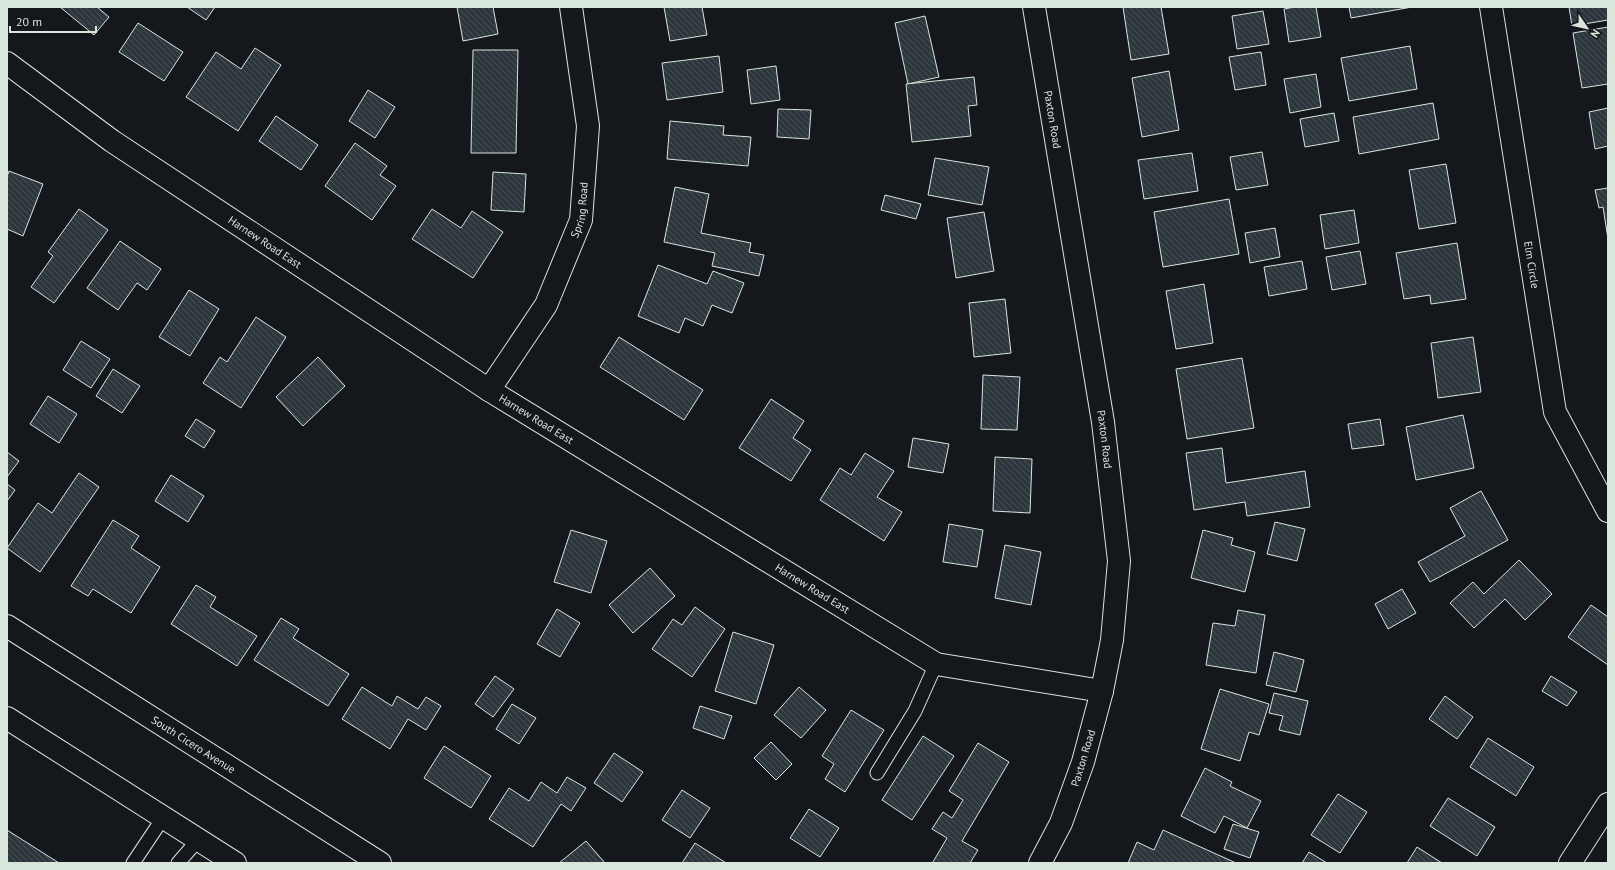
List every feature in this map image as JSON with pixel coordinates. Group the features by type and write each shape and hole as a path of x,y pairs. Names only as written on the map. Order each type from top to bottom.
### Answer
{"street":[{"name":"Spring Road","path":"489,390 546,305 581,220 588,126 571,7"},
{"name":"Paxton Road","path":"1034,7 1103,422 1119,561 1112,640 1102,691 1083,762 1061,823 1040,863"},
{"name":"Elm Circle","path":"1491,7 1555,412 1608,512"},
{"name":"Harnew Road East","path":"7,63 112,141 489,390 936,664 1102,691"},
{"name":"South Cicero Avenue","path":"7,626 380,863"},
{"path":"7,718 235,863"},
{"path":"1570,863 1608,804"}],"lane":[{"path":"877,773 915,711 936,664"},
{"path":"133,863 163,818"},
{"path":"178,863 198,840"}],"building":[{"path":"60,7 97,7 109,17 94,35"},
{"path":"187,7 215,7 206,20"},
{"path":"457,7 493,7 498,34 463,41"},
{"path":"664,7 702,7 707,35 670,41"},
{"path":"1123,7 1161,7 1169,54 1131,60"},
{"path":"1295,7 1316,7 1321,37 1289,42 1284,9"},
{"path":"1349,7 1412,7 1351,18"},
{"path":"1569,7 1608,7 1608,20 1572,26"},
{"path":"1263,11 1269,44 1237,49 1232,16"},
{"path":"925,16 939,77 908,84 895,23"},
{"path":"138,23 183,52 164,81 119,52"},
{"path":"1608,27 1608,84 1582,88 1573,33"},
{"path":"1410,46 1417,89 1349,101 1341,58"},
{"path":"255,48 281,65 238,131 186,97 216,52 241,69"},
{"path":"473,50 518,50 516,153 471,153"},
{"path":"1261,52 1266,85 1235,90 1229,57"},
{"path":"719,56 723,92 667,100 662,63"},
{"path":"776,66 780,100 751,104 747,70"},
{"path":"1169,71 1179,130 1142,137 1132,78"},
{"path":"1316,74 1321,107 1290,113 1284,79"},
{"path":"974,77 977,105 968,106 971,136 912,142 906,84"},
{"path":"368,90 395,107 375,138 349,121"},
{"path":"1433,103 1439,139 1359,154 1353,117"},
{"path":"1608,108 1608,146 1595,149 1589,112"},
{"path":"778,109 811,110 809,139 777,137"},
{"path":"1334,113 1339,141 1305,147 1300,119"},
{"path":"276,116 318,145 301,170 259,141"},
{"path":"670,121 724,126 723,135 751,137 748,166 667,159"},
{"path":"355,143 387,166 380,175 396,186 372,220 325,186"},
{"path":"1262,152 1268,185 1236,190 1230,157"},
{"path":"1192,153 1198,191 1144,199 1138,160"},
{"path":"935,158 989,167 982,205 928,195"},
{"path":"1446,164 1456,223 1419,229 1409,170"},
{"path":"9,171 43,184 23,236 7,229 7,177"},
{"path":"493,172 526,174 524,212 491,210"},
{"path":"675,187 709,194 701,233 751,243 749,252 764,255 759,276 712,266 715,253 664,242"},
{"path":"1608,188 1608,239 1603,207 1599,208 1595,190"},
{"path":"885,195 921,204 916,219 881,210"},
{"path":"1229,199 1239,254 1163,267 1154,212"},
{"path":"79,209 108,230 54,303 31,287 53,256 48,252"},
{"path":"432,209 461,228 472,211 503,232 473,278 412,239"},
{"path":"1354,210 1359,243 1325,249 1320,215"},
{"path":"984,212 994,271 956,278 947,218"},
{"path":"1275,228 1280,257 1250,263 1245,233"},
{"path":"120,241 161,269 147,290 137,283 118,310 87,288"},
{"path":"1457,243 1466,299 1431,304 1430,295 1404,299 1396,253"},
{"path":"1360,251 1366,284 1332,290 1326,257"},
{"path":"1302,261 1307,289 1269,296 1264,267"},
{"path":"658,265 707,284 713,271 744,283 732,313 712,305 703,326 685,318 679,333 638,316"},
{"path":"1204,284 1213,343 1176,349 1166,291"},
{"path":"189,290 219,309 190,356 159,337"},
{"path":"1005,299 1011,353 974,357 969,303"},
{"path":"256,317 286,337 241,408 203,383 220,357 227,362"},
{"path":"619,337 703,390 684,420 600,367"},
{"path":"1473,337 1481,392 1438,398 1431,343"},
{"path":"81,341 110,359 91,388 63,370"},
{"path":"318,357 345,386 303,426 276,397"},
{"path":"1242,358 1254,428 1187,439 1176,369"},
{"path":"113,369 140,386 122,413 96,396"},
{"path":"983,375 1020,377 1017,430 981,429"},
{"path":"48,396 77,414 59,443 30,424"},
{"path":"771,399 804,421 793,438 811,450 791,481 739,448"},
{"path":"1463,415 1474,468 1416,480 1406,427"},
{"path":"196,419 215,431 204,448 185,436"},
{"path":"1380,419 1384,445 1352,449 1348,424"},
{"path":"913,438 949,444 943,473 908,467"},
{"path":"1222,448 1226,483 1305,471 1310,507 1247,516 1245,502 1194,510 1186,453"},
{"path":"7,452 19,461 7,477"},
{"path":"865,453 894,471 877,497 902,512 884,541 820,500 840,468 851,475"},
{"path":"995,457 1032,459 1030,513 993,511"},
{"path":"79,473 99,487 40,572 7,548 38,503 52,513"},
{"path":"171,475 204,496 188,522 155,501"},
{"path":"7,484 15,490 7,501"},
{"path":"1481,491 1508,540 1430,582 1418,562 1465,536 1450,508"},
{"path":"113,520 139,536 131,548 160,567 131,613 93,589 88,596 71,586"},
{"path":"1275,522 1305,529 1297,561 1267,554"},
{"path":"949,524 983,530 977,567 943,562"},
{"path":"571,530 607,541 591,593 554,582"},
{"path":"1203,530 1233,538 1231,545 1255,552 1245,592 1191,578"},
{"path":"1005,545 1041,552 1031,605 995,598"},
{"path":"1519,560 1552,594 1525,620 1505,599 1474,628 1450,603 1473,582 1484,594"},
{"path":"650,568 675,596 633,633 609,605"},
{"path":"196,585 216,597 210,607 257,636 237,666 171,624"},
{"path":"1402,589 1416,613 1388,629 1375,604"},
{"path":"1591,605 1608,617 1608,665 1568,637"},
{"path":"695,607 725,629 692,677 652,649 673,619 682,625"},
{"path":"557,609 580,623 560,657 537,644"},
{"path":"1238,610 1265,615 1256,673 1206,665 1213,623 1235,626"},
{"path":"281,618 299,629 293,638 349,674 328,706 254,660"},
{"path":"733,632 774,645 756,704 715,691"},
{"path":"1274,652 1304,660 1296,692 1266,685"},
{"path":"495,676 514,689 493,717 475,704"},
{"path":"1551,676 1577,692 1567,706 1542,691"},
{"path":"362,687 392,706 397,696 418,709 426,697 441,706 426,730 408,719 390,749 342,719"},
{"path":"799,687 826,710 801,738 774,715"},
{"path":"1220,689 1269,704 1259,735 1249,732 1240,761 1201,749"},
{"path":"1274,693 1308,701 1300,735 1279,730 1283,716 1269,713"},
{"path":"1445,696 1473,717 1457,739 1429,719"},
{"path":"512,704 536,718 519,744 496,729"},
{"path":"700,706 732,716 724,739 693,728"},
{"path":"851,710 884,730 845,792 825,779 834,764 822,756"},
{"path":"923,736 954,756 912,820 882,800"},
{"path":"1488,738 1534,767 1516,796 1470,767"},
{"path":"771,742 792,764 776,780 754,758"},
{"path":"978,743 1009,762 962,841 978,850 970,863 934,863 933,862 947,838 932,829 943,812 952,818 963,800 949,791"},
{"path":"444,746 491,776 471,808 424,778"},
{"path":"614,753 643,772 622,802 594,783"},
{"path":"1205,768 1232,782 1230,786 1261,801 1247,828 1224,816 1215,833 1181,816"},
{"path":"567,777 586,788 571,811 561,804 533,847 489,819 509,788 529,801 541,782 557,793"},
{"path":"682,790 710,808 690,838 662,820"},
{"path":"1338,794 1367,812 1340,853 1311,835"},
{"path":"1448,798 1495,827 1477,856 1430,826"},
{"path":"809,809 839,828 820,857 790,838"},
{"path":"1233,824 1259,832 1250,858 1224,849"},
{"path":"7,830 59,863 7,863"},
{"path":"1163,830 1236,863 1128,863 1137,842 1154,850"},
{"path":"586,841 605,863 559,863"},
{"path":"695,843 726,863 682,863"},
{"path":"1417,847 1442,863 1407,863"},
{"path":"1309,852 1327,863 1302,863"}]}
